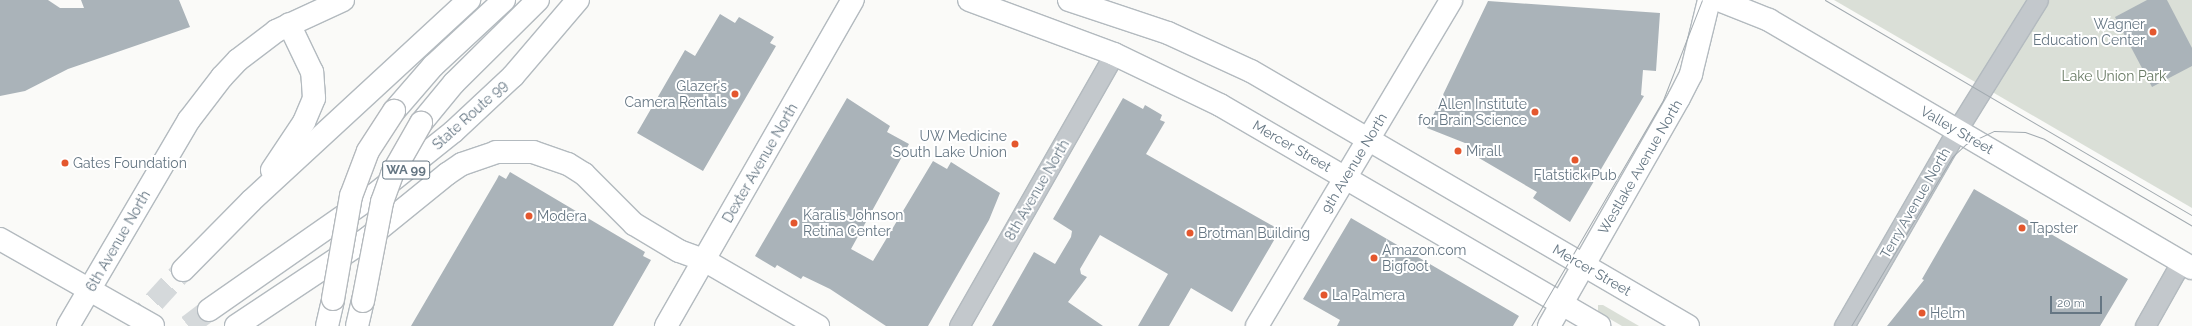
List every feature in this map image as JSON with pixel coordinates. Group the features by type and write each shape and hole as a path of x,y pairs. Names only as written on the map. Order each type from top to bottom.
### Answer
{"main road":[{"name":"6th Avenue North","path":"68,326 189,120 238,60 289,24 343,0"},
{"path":"183,270 251,201 469,0"},
{"path":"327,326 351,196 368,151 394,111 432,66 504,0"},
{"path":"357,326 382,202 392,174 421,123 454,83 538,0"},
{"name":"State Route 99","path":"209,310 349,213 452,132 513,76 578,0"},
{"name":"Dexter Avenue North","path":"666,326 853,0"},
{"name":"Mercer Street","path":"969,0 1114,54 1220,105 1600,326"},
{"name":"Mercer Street","path":"1069,0 1168,33 1224,58 1368,139 1688,326"},
{"name":"9th Avenue North","path":"1257,326 1451,0"},
{"name":"Westlake Avenue North","path":"1549,326 1680,98 1691,74 1710,0"},
{"name":"Valley Street","path":"1719,0 1769,20 2187,265"},
{"path":"251,201 304,122 314,98 312,72 289,24"},
{"path":"236,326 368,238 447,174 468,162 496,152 533,152 568,164 584,174 634,224 662,242 704,260 818,326"},
{"path":"0,239 153,326"}],"street":[{"name":"Terry Avenue North","path":"1844,326 1958,130 2038,0"},
{"name":"8th Avenue North","path":"959,326 1114,54"},
{"path":"2145,326 2187,265"}],"green space":[{"name":"Lake Union Park","path":"1834,0 2192,0 2192,208"},
{"path":"1598,305 1603,305 1639,326 1622,326 1598,312"}],"building":[{"path":"0,0 48,0 60,8 84,8 81,0 179,0 190,27 68,69 25,91 0,96"},
{"name":"Wagner Education Center","path":"2147,0 2167,0 2192,48 2192,66 2152,87 2115,17"},
{"name":"Allen Institute for Brain Science","path":"1488,1 1660,13 1656,71 1643,70 1641,95 1644,96 1570,222 1533,198 1537,192 1467,151 1470,145 1427,128"},
{"path":"720,14 735,23 739,17 774,37 770,43 776,46 703,171 637,133 685,50 695,56"},
{"path":"847,98 890,126 887,132 909,144 851,249 873,261 933,161 947,169 951,162 1000,193 989,220 928,326 886,326 830,289 803,276 801,279 777,265 775,268 755,256"},
{"path":"1123,98 1143,109 1145,105 1162,115 1160,120 1165,122 1146,154 1280,230 1232,312 1191,288 1169,326 1138,326 1168,274 1100,235 1080,269 1081,274 1087,277 1068,302 1103,326 992,326 1034,252 1055,264 1071,237 1072,231 1053,219"},
{"name":"Modera","path":"510,172 645,252 643,256 651,260 613,326 411,326 499,175 506,179"},
{"path":"1974,189 2128,279 2100,326 1887,326 1924,280 1922,279"},
{"name":"Amazon.com Bigfoot","path":"1351,218 1519,316 1513,326 1337,326 1340,320 1303,299"}],"tunnel":[{"path":"132,326 183,270"},
{"path":"188,326 209,310"}],"tram line":[{"path":"1531,326 1663,100 1702,0"},
{"path":"1825,0 2192,215"},
{"path":"1851,326 1952,157 1966,144 1994,131 2025,132 2044,139 2192,226"}],"place":[{"name":"Wagner Education Center","path":"2153,32"},
{"name":"Glazer's Camera Rentals","path":"735,94"},
{"name":"Allen Institute for Brain Science","path":"1535,112"},
{"name":"UW Medicine South Lake Union","path":"1015,144"},
{"name":"Mirall","path":"1458,151"},
{"name":"Flatstick Pub","path":"1575,160"},
{"name":"Gates Foundation","path":"65,163"},
{"name":"Modera","path":"529,216"},
{"name":"Karalis Johnson Retina Center","path":"794,223"},
{"name":"Tapster","path":"2022,228"},
{"name":"Brotman Building","path":"1190,233"},
{"name":"Amazon.com Bigfoot","path":"1374,258"},
{"name":"La Palmera","path":"1324,295"},
{"name":"Helm","path":"1922,313"}]}
